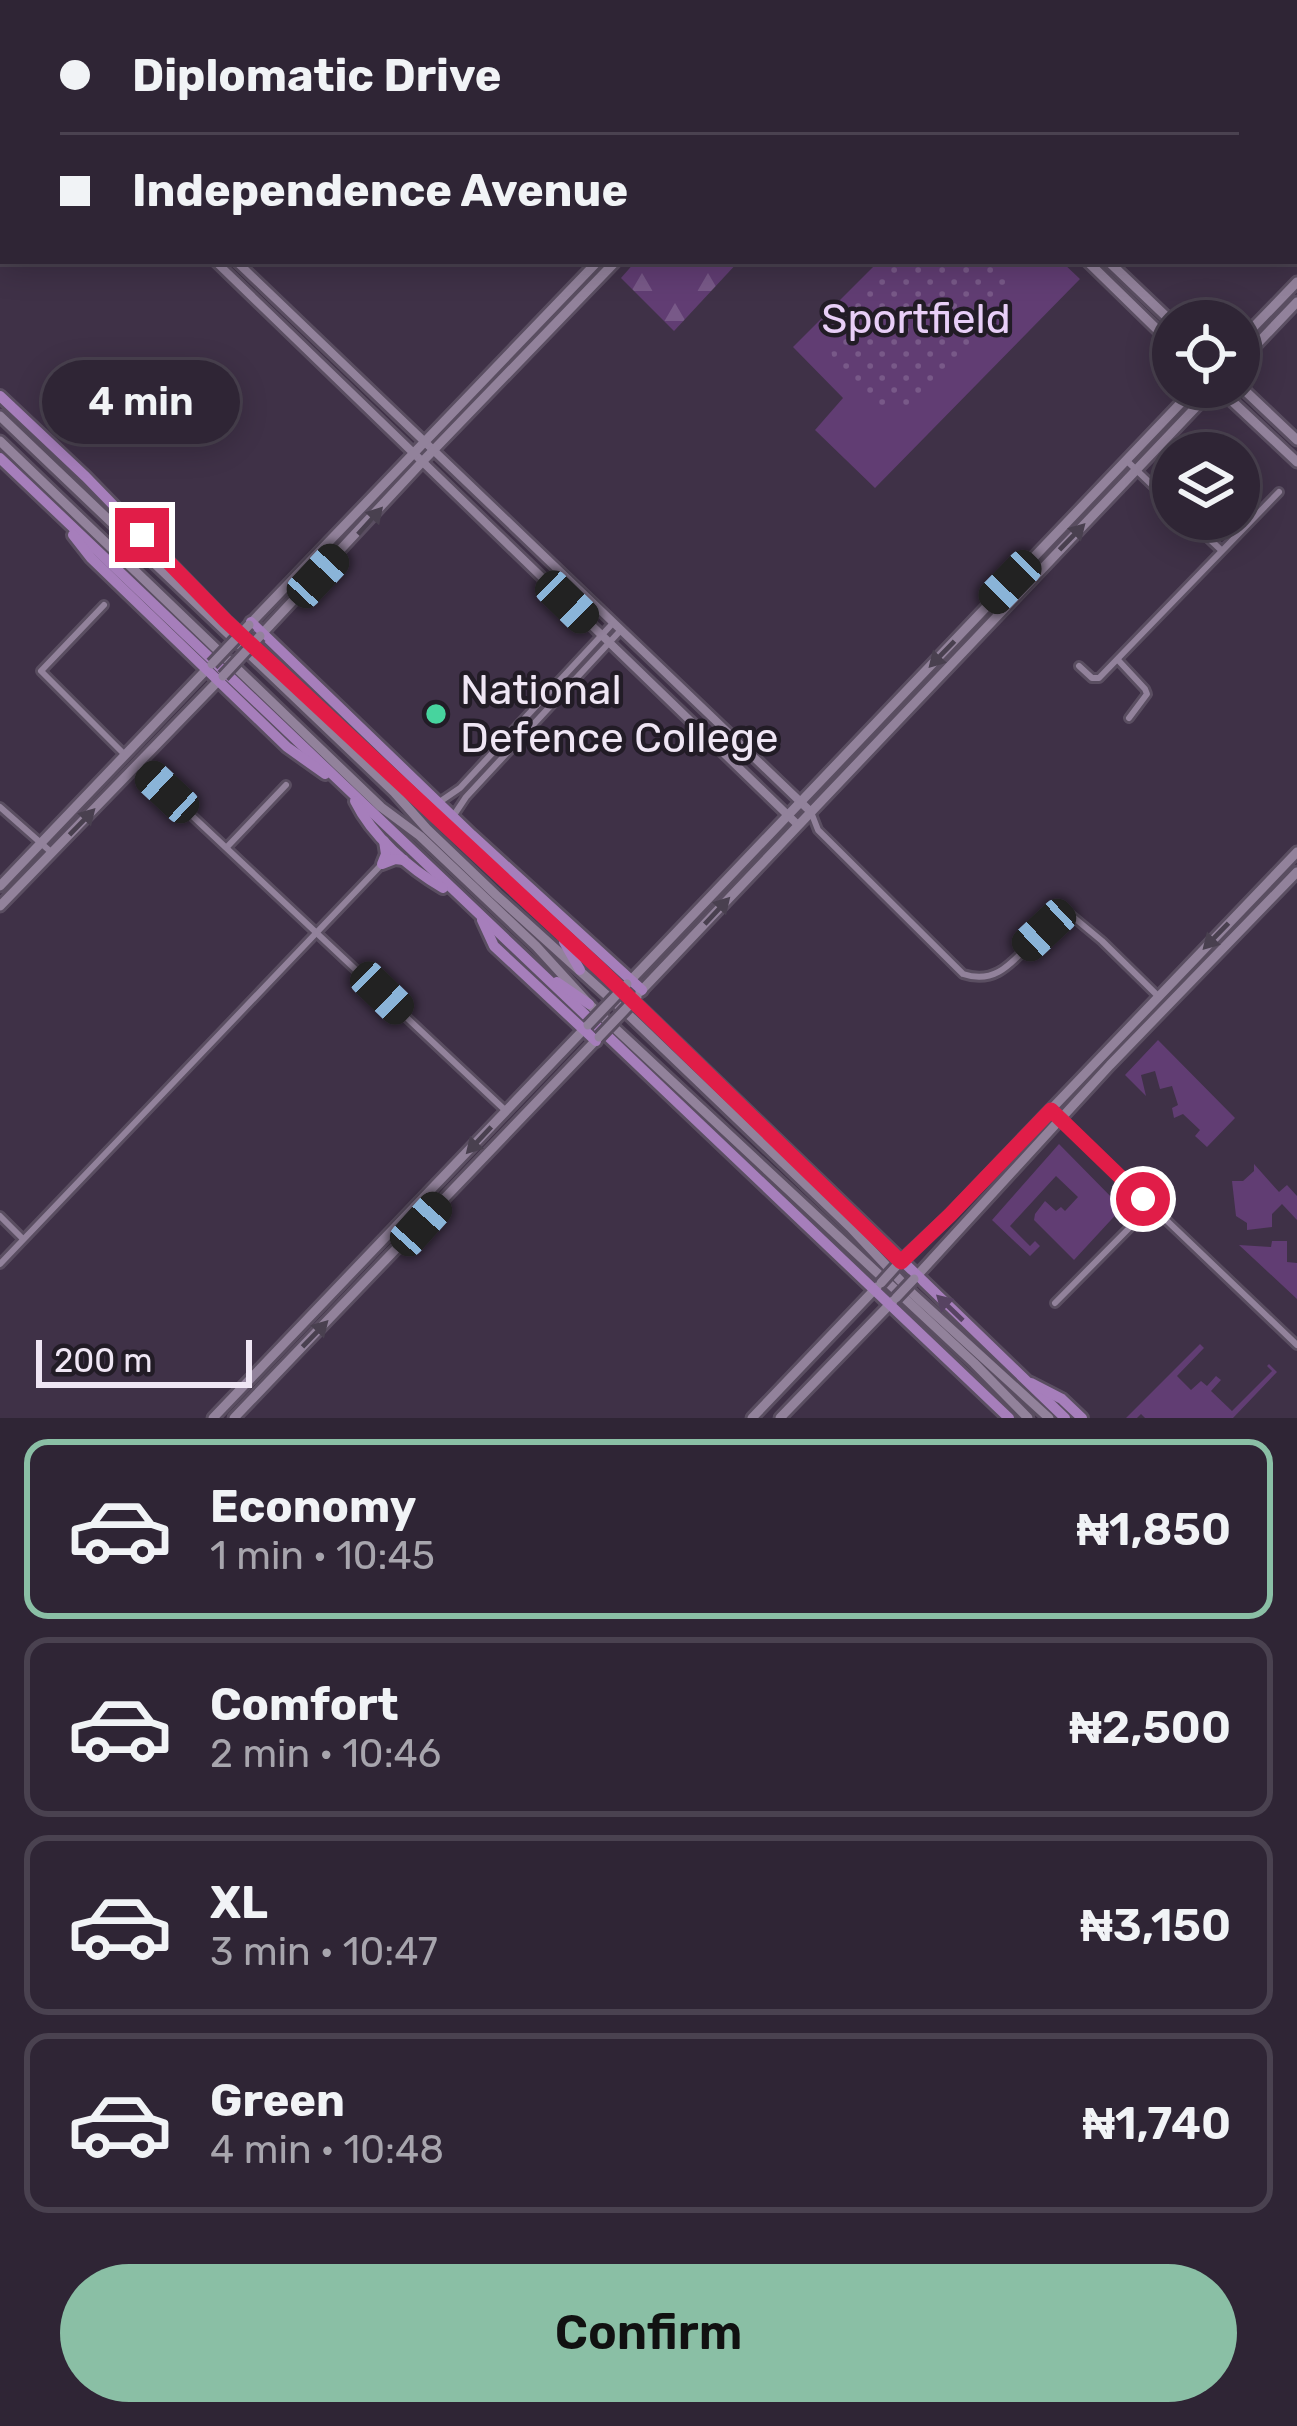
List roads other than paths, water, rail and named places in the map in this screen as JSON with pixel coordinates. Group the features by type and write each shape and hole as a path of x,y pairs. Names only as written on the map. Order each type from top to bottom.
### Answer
{"main road":[{"path":"0,886 595,264"},
{"path":"0,906 613,264"},
{"path":"1090,264 1152,324"},
{"path":"1111,264 1152,302"},
{"path":"1260,320 1297,282"},
{"path":"1260,340 1297,302"},
{"path":"0,396 226,621 1065,1418"},
{"path":"1260,405 1297,440"},
{"path":"218,1416 1176,408"},
{"path":"234,1418 1196,408"},
{"path":"1239,408 1297,462"},
{"path":"0,416 496,895 850,1227 913,1294 1049,1418"},
{"path":"0,441 57,506 529,963 584,1007 914,1307 1028,1418"},
{"path":"0,458 536,946 584,1007 721,1142 878,1286 1009,1418"},
{"path":"57,506 92,558 304,761 341,782"},
{"path":"250,624 639,993"},
{"path":"351,793 382,838 423,876 462,899"},
{"path":"382,838 386,850 382,864"},
{"path":"1127,1039 1159,997 1297,852"},
{"path":"382,864 407,861"},
{"path":"780,1418 962,1226 1127,1039 1297,872"},
{"path":"481,917 494,946 597,1039"},
{"path":"557,931 580,970"},
{"path":"752,1418 900,1262 1056,1115"},
{"path":"410,1213 421,1224"},
{"path":"950,1215 962,1226"},
{"path":"1024,1379 1062,1399 1082,1418"}],"street":[{"path":"218,264 798,825 818,830"},
{"path":"231,277 238,264"},
{"path":"239,264 800,801 818,830 963,974 981,979 998,974 1044,930 1072,916 1159,997"},
{"path":"1126,460 1152,485"},
{"path":"1079,666 1095,679 1279,492"},
{"path":"1210,540 1221,550"},
{"path":"104,605 41,671 125,754"},
{"path":"440,801 460,788 617,627"},
{"path":"454,815 605,639"},
{"path":"1117,659 1147,694 1130,718"},
{"path":"137,764 506,1111"},
{"path":"227,848 286,785"},
{"path":"0,807 52,853"},
{"path":"0,1264 382,864"},
{"path":"1056,1115 1297,1345"},
{"path":"1055,1303 1151,1207"},
{"path":"0,1216 24,1239"}],"place":[{"name":"National Defence College","path":"436,714"}],"park label":[{"name":"Sportfield","path":"916,319"}]}
